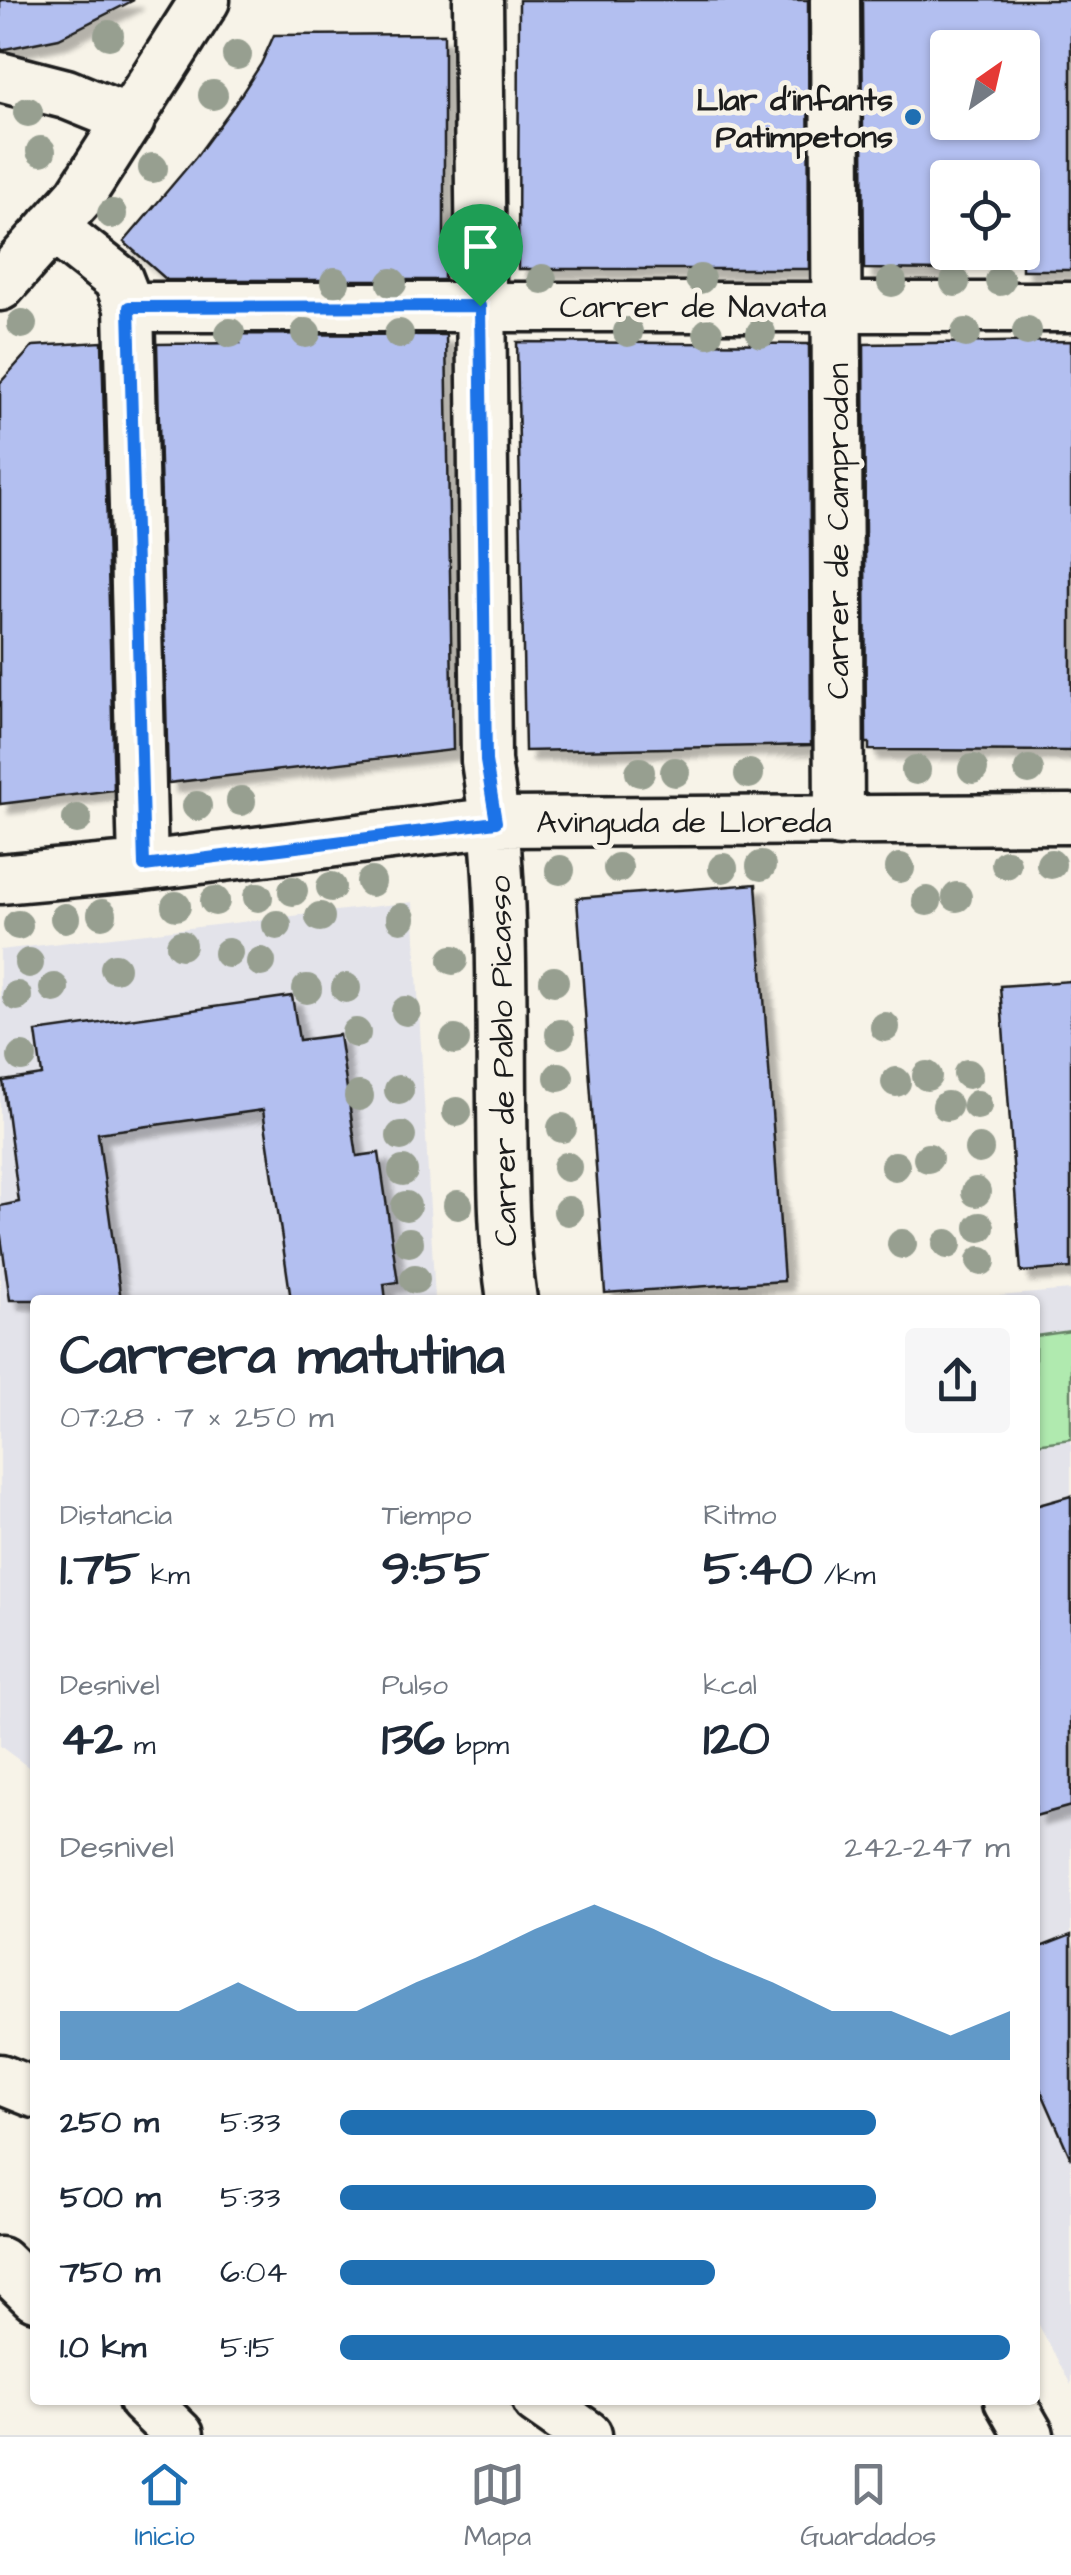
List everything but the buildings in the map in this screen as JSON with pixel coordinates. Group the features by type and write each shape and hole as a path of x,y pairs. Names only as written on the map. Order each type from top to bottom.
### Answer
{"street":[{"path":"0,286 80,196 206,0"},
{"name":"Carrer de Pablo Picasso","path":"478,0 486,761 496,822 501,894 503,1242 511,1295"},
{"name":"Carrer de Camprodon","path":"835,0 839,822"},
{"path":"0,76 66,94 130,120"},
{"path":"52,228 118,279 129,307 144,866"},
{"name":"Carrer de Navata","path":"129,307 1071,307"},
{"name":"Avinguda de Lloreda","path":"0,879 144,866 496,822 1071,819"},
{"path":"0,2079 30,2091"},
{"path":"0,2262 30,2291"},
{"path":"148,2405 179,2435"},
{"path":"545,2405 586,2435"},
{"path":"1012,2405 1030,2435"}],"shaded area":[{"path":"413,902 435,1295 30,1295 30,1768 0,1746 0,950"},
{"path":"1071,1290 1071,2385 1040,2327 1040,1295 1010,1295"}],"green space":[{"path":"1071,1331 1071,1439 1040,1443 1040,1335"}],"place":[{"name":"Llar d'infants Patimpetons","path":"913,117"}],"route":[{"path":"480,306 486,761 496,822 144,866 129,307 480,306"}]}
